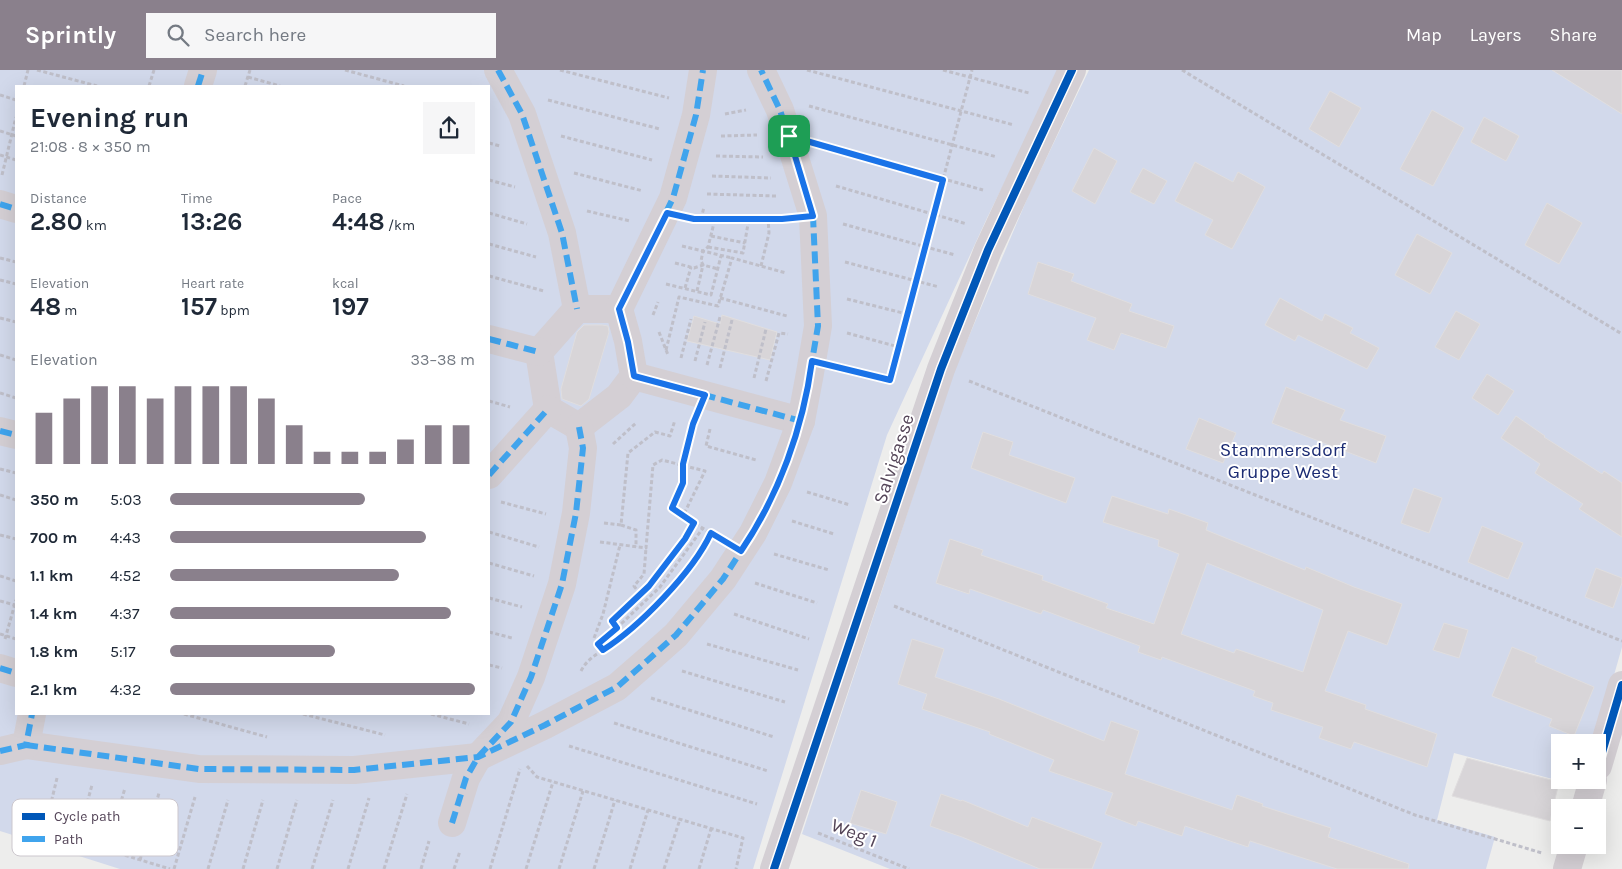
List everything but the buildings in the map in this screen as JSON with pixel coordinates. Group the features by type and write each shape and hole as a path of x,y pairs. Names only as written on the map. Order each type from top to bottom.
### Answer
{"street":[{"path":"198,85 203,70"},
{"path":"579,427 619,396 634,376 628,342 619,309 666,213 682,168 698,106 703,70"},
{"name":"Salvigasse","path":"774,869 941,369 988,250 1072,70"},
{"path":"503,80 522,114 562,233 576,304 539,352 548,409"},
{"path":"31,715 13,748 64,750 203,768 342,770 478,757 617,687 676,635 726,574 743,548 778,483 800,421 818,326 813,216 789,136 769,86"},
{"path":"0,204 15,209"},
{"path":"576,304 619,309"},
{"path":"490,339 539,352"},
{"path":"634,376 800,421"},
{"path":"452,823 466,778 478,757 511,722 531,676 562,584 574,522 583,448 579,427 548,409"},
{"path":"490,474 548,409"},
{"path":"0,431 15,435"},
{"path":"2,656 15,672"},
{"path":"1606,738 1622,685"}],"path":[{"path":"24,85 28,70"},
{"path":"37,70 93,85"},
{"path":"150,85 154,70"},
{"path":"245,85 250,70"},
{"path":"345,70 400,85"},
{"path":"560,70 725,114 752,108 769,86 953,146 997,158"},
{"path":"807,70 1015,125"},
{"path":"943,70 1029,93"},
{"path":"812,361 890,380 972,70"},
{"path":"1182,70 1622,334"},
{"path":"248,78 276,85"},
{"path":"503,80 690,137"},
{"path":"0,95 15,100"},
{"path":"527,127 682,168"},
{"path":"0,131 14,135 0,182"},
{"path":"720,136 761,135"},
{"path":"789,136 988,192"},
{"path":"0,155 15,160"},
{"path":"716,156 768,157"},
{"path":"539,165 666,213"},
{"path":"712,176 773,178"},
{"path":"802,180 822,182 972,226"},
{"path":"707,194 777,196"},
{"path":"552,204 666,213 694,219 782,219 813,216 956,255"},
{"path":"708,247 743,253 749,218"},
{"path":"761,266 769,233 768,218"},
{"path":"696,291 703,265 701,261 703,252 708,247 715,219"},
{"path":"782,219 784,228"},
{"path":"711,236 745,243"},
{"path":"672,270 686,237"},
{"path":"490,244 568,265"},
{"path":"682,246 793,275"},
{"path":"815,254 939,286"},
{"path":"666,284 711,295 721,256"},
{"path":"0,258 15,262"},
{"path":"666,351 679,297 718,306 732,258"},
{"path":"675,263 691,267 703,265 718,269"},
{"path":"685,288 691,267"},
{"path":"490,276 576,304"},
{"path":"663,292 669,277"},
{"path":"0,280 15,284"},
{"path":"816,292 908,314"},
{"path":"720,298 791,317"},
{"path":"660,299 653,315 667,354 680,361 719,371 732,320"},
{"path":"706,368 720,316"},
{"path":"0,318 15,322"},
{"path":"680,361 691,319"},
{"path":"694,364 705,322"},
{"path":"765,384 779,333 790,335 790,326"},
{"path":"818,326 900,347"},
{"path":"766,329 753,381 773,386"},
{"path":"0,355 15,360"},
{"path":"941,369 1622,641"},
{"path":"0,393 15,398"},
{"path":"705,395 693,424 683,464 683,483 672,508 711,533 743,548 829,570"},
{"path":"666,417 684,422"},
{"path":"612,444 630,430 641,418"},
{"path":"621,525 628,453 655,432 670,436 675,420"},
{"path":"693,424 719,431"},
{"path":"710,429 706,446 759,460"},
{"path":"640,594 634,586 644,574 653,465 662,460 705,471 683,516"},
{"path":"0,469 15,473"},
{"path":"778,483 850,504"},
{"path":"0,495 15,500"},
{"path":"498,501 574,522"},
{"path":"763,512 834,534"},
{"path":"603,517 603,523 621,525 636,530 636,547"},
{"path":"617,628 612,621 649,586 685,539 694,523"},
{"path":"598,644 660,588 703,528"},
{"path":"490,532 568,555"},
{"path":"598,548 601,532"},
{"path":"579,675 585,662 619,640 684,575 711,533"},
{"path":"0,535 15,539"},
{"path":"599,542 646,548"},
{"path":"603,650 594,638 603,614 620,545"},
{"path":"490,563 562,584"},
{"path":"726,574 817,603"},
{"path":"0,576 15,580"},
{"path":"866,595 1415,814 1570,858"},
{"path":"490,598 551,616"},
{"path":"0,601 15,605 2,656"},
{"path":"702,603 809,639"},
{"path":"0,634 15,639"},
{"path":"676,635 798,670"},
{"path":"648,660 785,702"},
{"path":"617,687 774,737"},
{"path":"573,710 768,771"},
{"path":"188,715 275,740"},
{"path":"308,715 408,742 416,763 384,869"},
{"path":"528,733 757,804"},
{"path":"51,799 64,750"},
{"path":"89,799 101,755"},
{"path":"122,799 133,759"},
{"path":"490,869 523,761 537,777 743,838 736,869"},
{"path":"157,799 167,764"},
{"path":"178,855 203,768"},
{"path":"348,869 378,768"},
{"path":"208,869 237,769"},
{"path":"243,869 271,769"},
{"path":"278,869 306,770"},
{"path":"312,869 342,770"},
{"path":"526,869 553,782"},
{"path":"559,869 583,791"},
{"path":"594,869 616,800"},
{"path":"630,869 648,810"},
{"path":"664,869 680,819"},
{"path":"699,869 711,829"},
{"path":"127,856 170,869"},
{"path":"140,860 141,856"},
{"path":"174,869 178,856"}],"green space":[{"path":"0,70 1060,70 987,218 887,435 753,869 120,869 79,856 178,856 178,799 12,799 12,835 0,831"},
{"name":"Stammersdorf Gruppe West","path":"1089,70 1622,70 1622,647 1597,734 1551,734 1551,779 1454,753 1437,820 1495,837 1486,869 890,869 802,834 953,374 1030,192"}],"marked path":[{"path":"198,85 203,70"},
{"path":"498,70 522,114 562,233 577,309"},
{"path":"619,309 673,198 696,115 703,70"},
{"path":"26,745 199,769 354,770 478,757 545,725 617,687 676,635 723,579 753,533 778,483 801,421 818,326 813,216 780,110 761,70"},
{"path":"0,204 15,209"},
{"path":"490,339 539,352"},
{"path":"634,376 801,421"},
{"path":"490,474 548,409"},
{"path":"452,823 466,778 478,757 511,722 531,677 562,584 576,513 583,448 579,427"},
{"path":"0,431 15,435"},
{"path":"0,668 15,673"},
{"path":"0,751 26,745 32,715"}],"cycle path":[{"path":"774,869 941,369 988,250 1072,70"},
{"path":"1606,739 1622,685"}],"route":[{"path":"789,136 943,180 890,380 812,361 800,421 778,483 753,533 741,551 711,533 684,575 619,640 603,650 598,644 617,628 612,621 649,586 685,539 694,523 672,508 683,483 683,464 693,424 705,395 634,376 628,342 619,309 667,213 694,219 782,219 813,216 789,136"}]}
